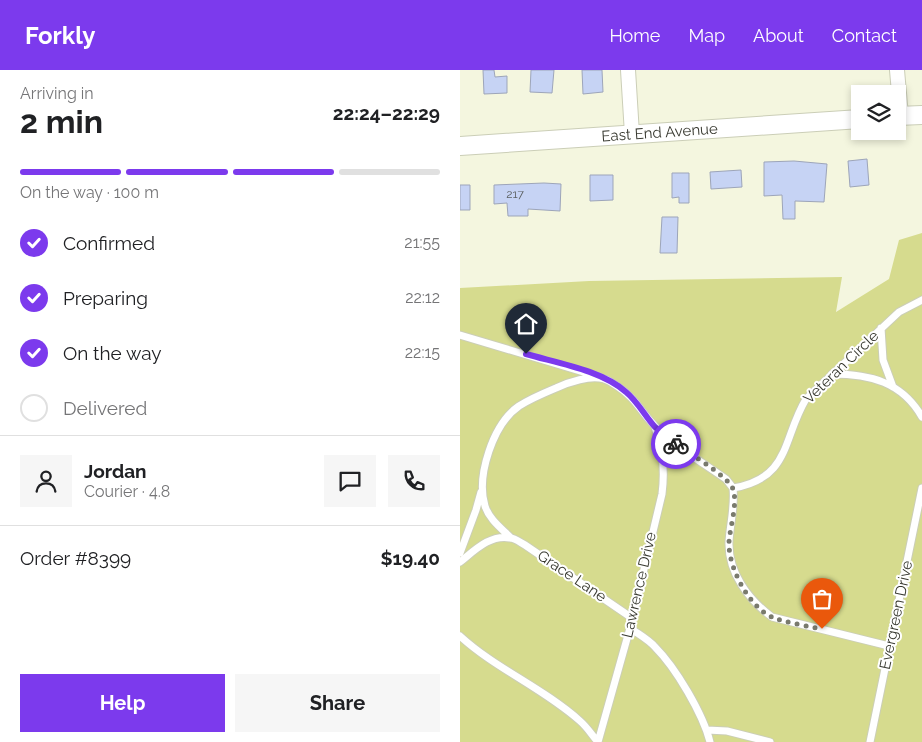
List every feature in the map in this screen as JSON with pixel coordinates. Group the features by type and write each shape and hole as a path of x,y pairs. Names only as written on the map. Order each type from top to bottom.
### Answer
{"street":[{"path":"628,70 632,134"},
{"path":"897,70 898,85"},
{"path":"906,116 922,115"},
{"name":"East End Avenue","path":"460,146 851,120"}],"lane":[{"name":"Veteran Circle","path":"733,488 757,482 772,470 784,454 798,412 806,399 899,312 922,300"},
{"path":"881,328 883,360 893,387"},
{"path":"460,335 603,378 625,391 638,404 654,426 726,479 733,488 734,499 729,543 731,563 742,586 758,607 772,617 889,646"},
{"path":"832,374 855,374 870,377 893,387 904,394 916,406 922,417"},
{"name":"Grace Lane","path":"603,378 584,379 565,384 518,407 504,421 493,440 487,459 482,490 485,507 491,519 511,538 533,550 632,618"},
{"name":"Lawrence Drive","path":"598,742 630,628 663,486 661,443 654,426"},
{"name":"Evergreen Drive","path":"870,742 922,488"},
{"path":"460,553 482,490"},
{"path":"460,562 484,543 496,539 511,538"},
{"path":"630,628 655,646 670,665 707,730 710,742"},
{"path":"460,636 476,650 560,705 582,722 598,742"},
{"path":"707,730 727,731 770,742"}],"green space":[{"path":"922,233 922,742 460,742 460,288 589,281 842,277 836,312 889,279 899,240"}],"building":[{"path":"483,70 494,70 495,77 507,76 507,93 484,94"},
{"path":"531,70 554,70 552,93 530,92"},
{"path":"582,70 602,70 603,92 583,94"},
{"path":"867,159 869,185 850,187 848,161"},
{"path":"794,161 827,164 824,202 795,201 795,219 783,219 782,195 764,196 764,162"},
{"path":"741,170 742,187 711,189 710,172"},
{"path":"672,173 689,173 689,203 679,203 679,197 672,198"},
{"path":"590,175 613,175 613,200 590,201"},
{"path":"561,184 560,211 528,209 528,216 508,216 507,203 494,204 494,185"},
{"path":"460,185 470,185 470,210 460,210"},
{"path":"662,217 678,217 677,253 660,253"}],"way so far":[{"path":"676,444 726,479 733,488 734,499 729,543 731,563 742,586 758,607 772,617 822,629"}],"route":[{"path":"526,354 608,380 625,391 638,404 654,426 676,444"}]}
